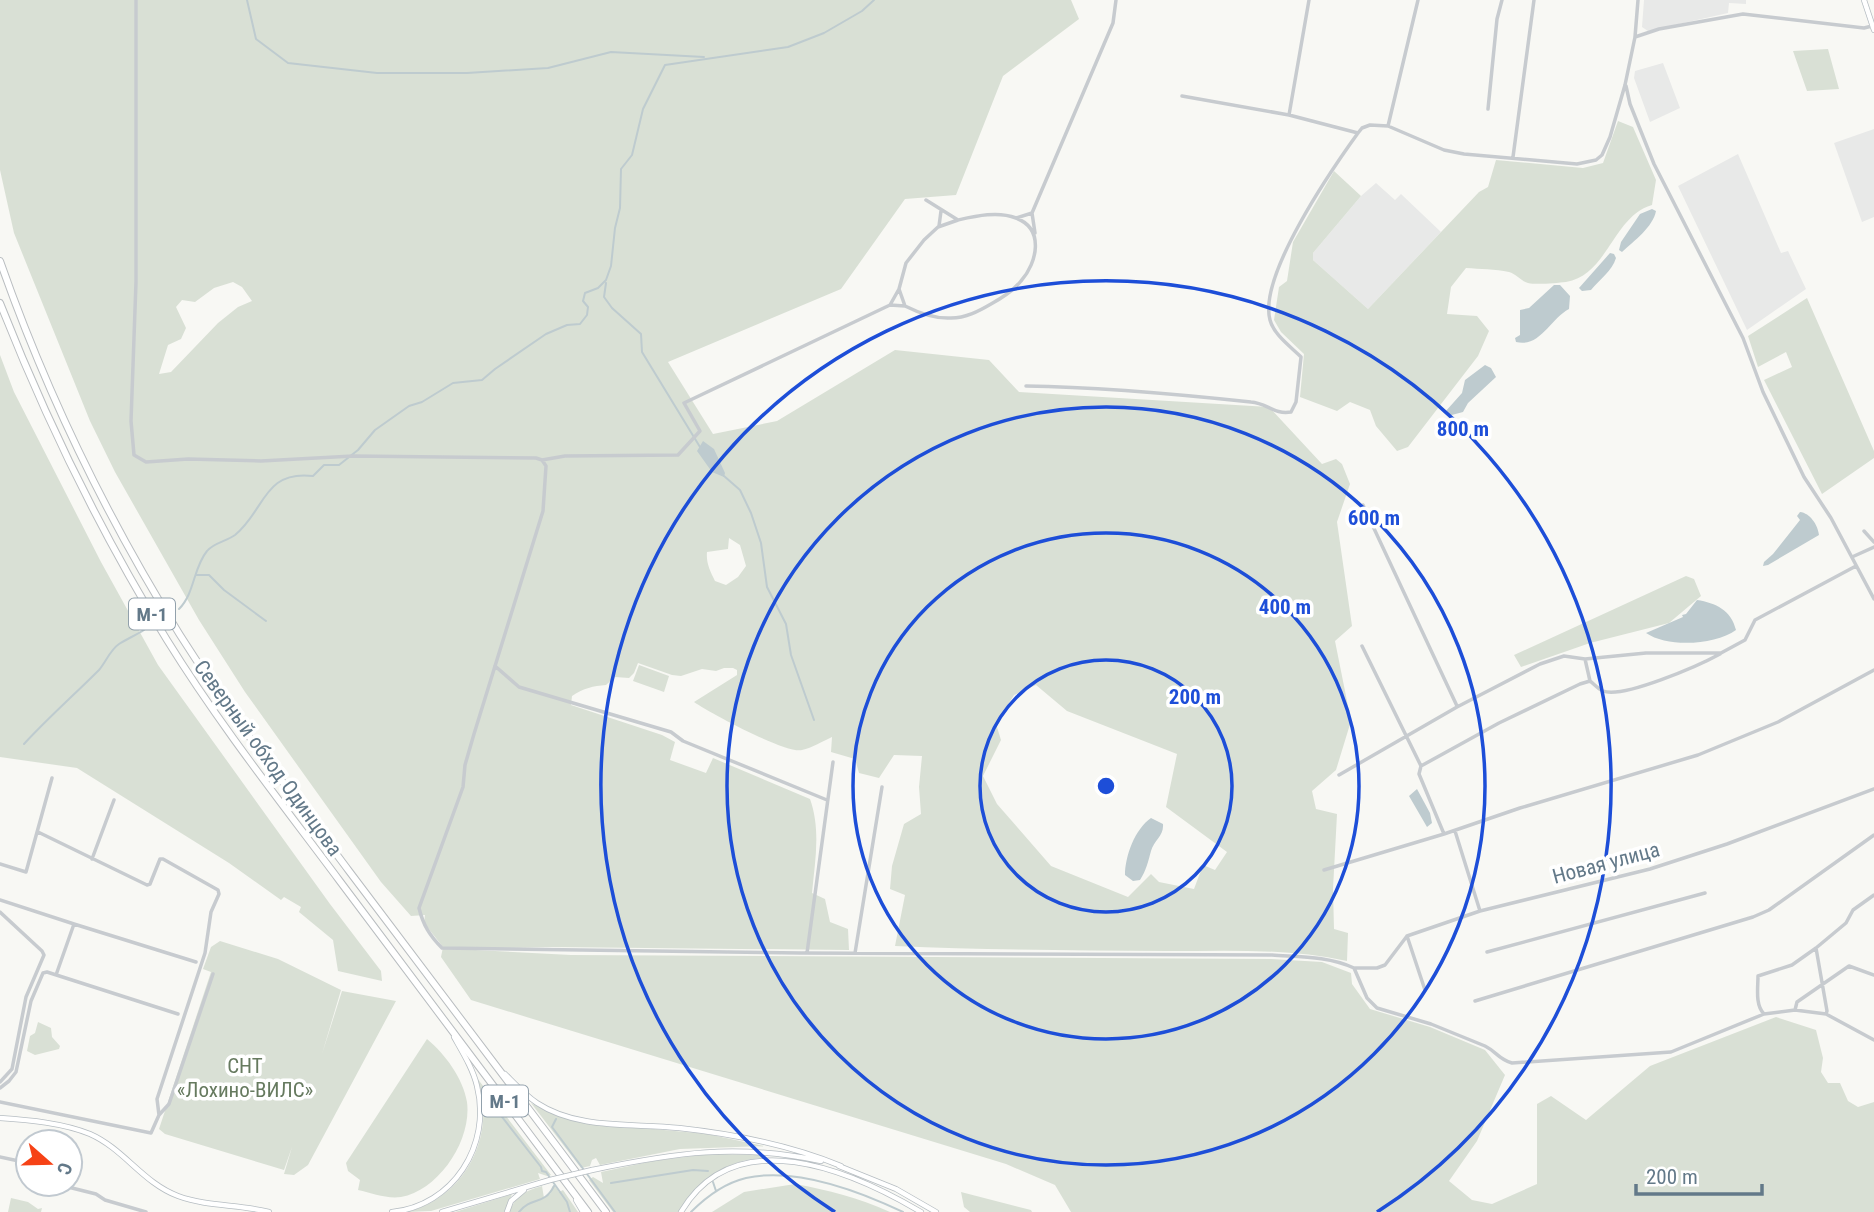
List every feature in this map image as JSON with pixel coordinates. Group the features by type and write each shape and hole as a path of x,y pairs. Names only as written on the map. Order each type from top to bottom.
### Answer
{"highway":[{"name":"Северный обход Одинцова","path":"0,261 38,360 87,468 180,634 249,736 606,1212"},
{"name":"Северный обход Одинцова","path":"0,303 29,376 75,474 104,531 168,641 237,745 588,1212"}],"street":[{"path":"136,0 136,293 131,421 134,455 146,462 188,459 261,461 353,456 542,460 565,456 678,455 700,431 684,403 890,305 905,306 924,315 951,318 976,313 1005,296 1022,280 1035,257 1036,237 1032,213 1113,23 1116,0"},
{"path":"1289,115 1309,0"},
{"path":"1388,126 1418,0"},
{"path":"1488,109 1496,19 1502,0"},
{"path":"1513,157 1534,0"},
{"path":"1026,386 1099,387 1256,402 1281,414 1291,412 1296,402 1301,357 1278,334 1270,321 1271,299 1281,263 1298,226 1325,179 1362,128 1370,124 1388,126 1454,153 1577,164 1596,160 1602,155 1610,137 1625,85 1635,37 1638,0"},
{"path":"1635,37 1659,29 1743,14 1873,28 1864,0"},
{"path":"1625,85 1654,164 1743,338 1763,392 1804,477 1831,519 1873,597"},
{"path":"1182,96 1289,115 1358,133"},
{"path":"926,200 958,220"},
{"path":"938,227 941,211"},
{"path":"890,305 899,289 906,263 938,227 978,215 1016,218 1032,213"},
{"path":"1016,218 1036,237"},
{"path":"899,289 905,306"},
{"path":"542,460 546,466 543,511 471,744 463,787 419,908 431,937 442,948 1272,956 1320,958 1354,968 1377,968 1385,965 1407,936"},
{"path":"1363,505 1457,707"},
{"path":"1852,557 1874,544 1864,531"},
{"path":"1585,659 1590,681 1603,691 1618,692 1696,667 1745,640 1755,620 1856,566"},
{"path":"1362,646 1421,766 1419,774 1444,834"},
{"path":"1339,775 1457,707 1540,664 1564,656 1585,659 1646,653 1721,653"},
{"path":"495,666 519,687 671,732 683,741 827,800"},
{"path":"1324,870 1698,755 1778,722 1874,670"},
{"path":"1421,766 1499,723 1590,681"},
{"path":"807,953 833,762"},
{"path":"0,864 26,872 52,778"},
{"path":"855,953 882,787"},
{"name":"Новая улица","path":"1407,936 1480,911 1650,869 1727,844 1874,789"},
{"path":"92,859 114,800"},
{"path":"1455,831 1480,911"},
{"path":"38,832 147,885 150,884 160,859 163,859 218,890 219,894 211,912 205,953 157,1099 159,1115"},
{"path":"1475,1001 1753,917 1769,910 1874,835"},
{"path":"1487,952 1705,893"},
{"path":"1765,1014 1760,1010 1758,976 1792,965 1846,923 1853,910 1874,895"},
{"path":"0,900 196,962"},
{"path":"0,912 43,951 44,956 24,1005 12,1069 0,1082"},
{"path":"56,975 74,924"},
{"path":"1407,936 1425,990"},
{"path":"1816,948 1826,1014"},
{"path":"1795,1010 1797,1002 1849,966 1874,975"},
{"path":"1354,968 1367,998 1377,1008 1431,1024 1485,1046 1493,1050 1499,1059 1512,1063 1671,1052 1765,1014 1795,1010 1826,1014 1874,1041"},
{"path":"0,1088 16,1072 31,1001 43,973 178,1014"},
{"path":"0,1102 151,1133 159,1115 169,1104 213,974"},
{"path":"392,1212 419,1206 447,1188 465,1167 477,1140 481,1115 477,1084 445,1021"},
{"path":"494,1062 527,1095 545,1108 566,1116 593,1122 678,1128 739,1137 806,1153 896,1189 936,1212"},
{"path":"0,1118 52,1124 90,1134 158,1187 178,1196 201,1203 269,1212"},
{"path":"442,1212 550,1180 681,1153 733,1150 791,1155 841,1166"},
{"path":"681,1212 691,1197 712,1177 743,1163 760,1160 797,1163 845,1177 880,1190 920,1212"},
{"path":"565,1181 583,1212"},
{"path":"507,1212 516,1196 534,1185"},
{"path":"84,1191 146,1212"}],"shaded area":[{"path":"1644,0 1746,0 1746,4 1729,3 1728,13 1648,31 1642,27"},
{"path":"1663,63 1680,108 1650,122 1634,78 1635,71"},
{"path":"1874,129 1874,217 1862,222 1834,143"},
{"path":"1738,154 1781,253 1788,251 1806,289 1747,330 1678,186"},
{"path":"1376,183 1395,200 1401,194 1441,232 1368,309 1313,260 1313,253 1361,196"},
{"path":"1652,209 1656,211 1647,228 1622,252 1619,250 1621,242 1640,214"},
{"path":"1610,253 1616,258 1612,267 1591,290 1582,291 1579,288"},
{"path":"1554,285 1560,285 1570,296 1569,309 1532,341 1516,342 1515,338 1520,335 1520,310 1529,308"},
{"path":"1485,365 1491,368 1496,377 1468,403 1463,412 1448,416 1445,412 1462,393 1465,380"},
{"path":"703,441 714,449 725,473 724,477 712,472 697,451"},
{"path":"1800,512 1813,520 1819,535 1763,566 1800,520 1797,516"},
{"path":"1697,600 1722,609 1734,623 1736,630 1716,639 1691,643 1666,641 1646,633 1683,617"},
{"path":"1417,789 1430,813 1432,823 1427,827 1409,796"},
{"path":"1151,818 1163,824 1162,832 1152,847 1142,877 1133,881 1125,875 1129,852 1140,829"}],"green space":[{"path":"0,0 1071,0 1079,19 1003,76 956,195 905,199 841,289 668,362 713,434 777,421 895,350 989,360 1019,392 1269,407 1322,464 1336,459 1342,464 1350,484 1337,522 1352,626 1335,641 1351,721 1336,770 1312,791 1316,809 1337,814 1334,929 1348,933 1347,961 1257,951 1031,950 895,946 905,895 890,889 892,866 904,824 921,814 919,787 922,756 894,755 879,778 859,773 855,759 831,752 832,737 806,749 793,750 748,732 694,702 737,675 737,670 733,668 716,671 702,669 681,676 638,663 629,678 615,677 606,685 581,691 572,696 571,705 662,735 675,742 670,760 706,773 713,758 810,799 816,834 812,893 825,899 830,922 848,929 849,950 552,947 455,949 571,955 1271,959 1322,962 1351,973 1352,984 1370,1009 1430,1027 1485,1050 1505,1075 1477,1141 1449,1181 1472,1200 1492,1204 1537,1184 1537,1104 1551,1096 1586,1120 1650,1066 1776,1017 1816,1030 1823,1058 1821,1072 1828,1083 1840,1083 1848,1101 1858,1107 1874,1102 1874,1212 1071,1212 1055,1185 1006,1164 471,1000 441,957 443,947 424,923 425,915 411,916 381,882 245,692 199,620 115,472 90,421 14,233 0,170","holes":["233,282 242,287 252,301 238,307 218,323 171,372 159,374 168,345 181,339 186,328 176,307 182,300 195,302 214,288","729,538 740,545 746,566 738,577 726,585 715,581 707,552 728,549","1036,685 1067,711 1177,754 1166,807 1227,852 1215,870 1203,865 1194,889 1159,882 1151,874 1128,897 1051,866 997,804 983,776 1001,740 996,724 1014,695"]},
{"path":"1828,49 1839,89 1807,91 1793,51"},
{"path":"1618,121 1633,127 1656,180 1652,205 1639,211 1628,221 1592,269 1566,282 1532,284 1509,272 1466,268 1451,287 1447,314 1477,316 1489,331 1478,356 1408,447 1397,451 1376,426 1370,410 1350,402 1337,411 1300,397 1304,354 1281,332 1274,320 1279,287 1287,281 1293,242 1334,171 1361,196 1313,253 1313,260 1368,309 1479,192 1488,187 1496,160 1583,168 1603,163"},
{"path":"1807,298 1874,451 1874,458 1822,494 1764,380 1792,367 1786,352 1758,367 1748,336"},
{"path":"0,355 14,392 101,562 158,665 381,971 382,981 338,971 333,940 299,912 301,907 284,897 281,900 229,863 77,768 0,757"},
{"path":"1686,576 1694,579 1701,596 1669,623 1590,643 1521,667 1514,655"},
{"path":"639,665 669,676 664,692 633,681"},
{"name":"СНТ «Лохино-ВИЛС»","path":"220,941 278,959 341,990 322,1054 342,991 396,1001 308,1165 294,1175 284,1174 292,1147 284,1170 165,1134 159,1129 211,972 203,969 211,947"},
{"path":"38,1022 51,1028 52,1037 60,1046 59,1049 35,1055 27,1051 30,1036 35,1033"},
{"path":"427,1039 452,1067 465,1093 467,1117 458,1147 440,1174 415,1192 401,1197 390,1197 358,1190 360,1180 348,1171 346,1163"},
{"path":"477,1078 551,1175 538,1173 540,1179 431,1211 407,1212 428,1205 445,1193 472,1161 483,1121"},
{"path":"531,1103 555,1115 578,1122 707,1134 764,1146 680,1149 600,1165 596,1158 590,1166 581,1168"},
{"path":"709,1154 764,1155 765,1158 738,1162 726,1167 695,1191 679,1212 613,1212 589,1180 593,1177 603,1183 601,1172 653,1161"},
{"path":"795,1184 843,1195 890,1212 712,1212 744,1192"},
{"path":"554,1185 559,1192 563,1190 578,1212 510,1212 522,1194 542,1186 544,1198 551,1193"},
{"path":"961,1192 1032,1212 970,1212 964,1207"},
{"path":"512,1194 505,1212 455,1212"},
{"path":"11,1198 28,1202 38,1209 42,1208 41,1212 8,1212"}],"waterway":[{"path":"247,0 256,39 288,63 377,73 467,73 548,68 611,52 704,57"},
{"path":"179,609 188,596 207,551 235,535 274,486 284,479 313,476 324,465 339,465 358,450 375,430 409,406 422,402 453,383 482,380 546,334 567,325 580,324 587,315 588,307 583,301 585,293 598,288 606,280 611,266 620,208 621,169 632,155 643,109 665,65 788,47 824,33 862,11 874,0"},
{"path":"606,283 604,297 612,308 641,334 642,352 700,447"},
{"path":"724,476 740,490 751,513 761,543 767,587 786,624 791,655 814,720"},
{"path":"196,575 209,575 224,590 266,621"},
{"path":"24,744 99,670 116,647 144,630"},
{"path":"485,1095 542,1171 546,1172 567,1202 570,1212"},
{"path":"556,1119 552,1127 584,1170"},
{"path":"611,1183 693,1170 708,1171"},
{"path":"587,1174 615,1212"},
{"path":"691,1212 723,1187 746,1178 765,1175 806,1178 826,1183 867,1196 903,1212"},
{"path":"713,1182 716,1191"},
{"path":"519,1212 542,1199 554,1186"}]}
